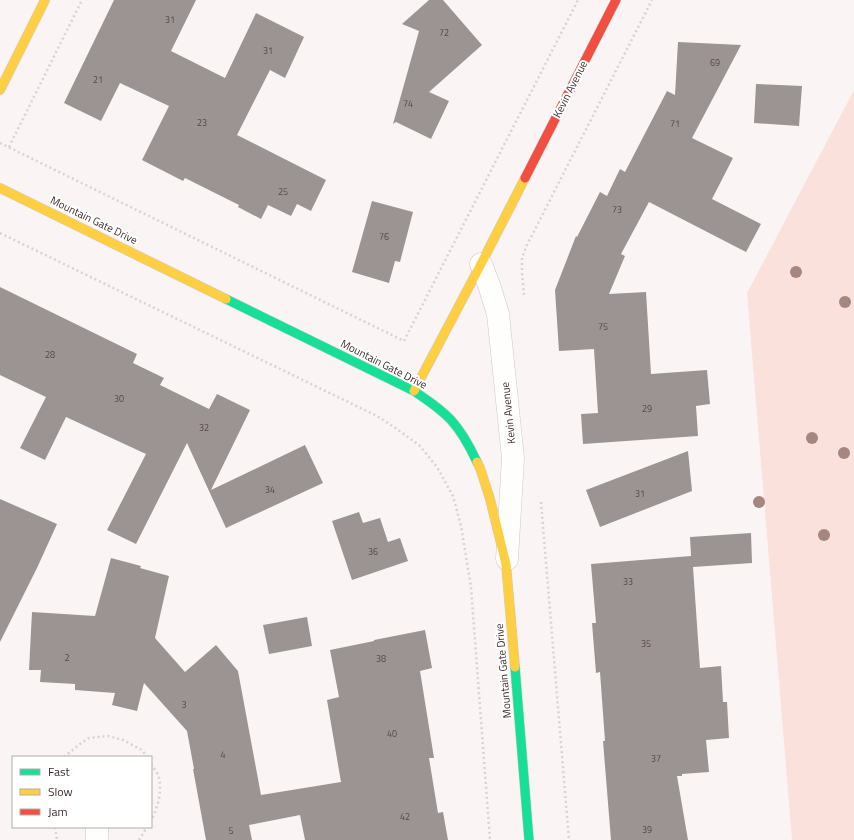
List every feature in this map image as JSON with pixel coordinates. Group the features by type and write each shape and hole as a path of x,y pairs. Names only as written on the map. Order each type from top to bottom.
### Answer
{"street":[{"path":"0,90 45,0"},
{"name":"Kevin Avenue","path":"414,391 481,264 616,0"},
{"name":"Mountain Gate Drive","path":"0,188 414,391 432,403 451,420 468,444 480,468 490,499 506,564 529,840"},
{"name":"Kevin Avenue","path":"481,264 498,314 513,458 506,564"},
{"path":"97,828 97,840"}],"path":[{"path":"9,147 82,0"},
{"path":"0,143 404,341 578,0"},
{"path":"524,296 522,258 527,245 652,0"},
{"path":"0,233 377,416 420,446 437,467 453,496 461,526 471,587 490,840"},
{"path":"541,501 569,840"},
{"path":"65,756 89,738 108,736 123,740 142,750 146,756"},
{"path":"152,766 159,778 160,796 152,818"},
{"path":"55,828 57,840"},
{"path":"139,840 146,828"}],"shaded area":[{"path":"854,90 854,840 792,840 747,293"}],"building":[{"path":"114,0 196,0 171,51 225,78 256,13 304,37 285,78 270,70 237,135 326,180 311,211 297,204 291,216 268,205 261,219 238,207 239,205 185,178 183,181 142,160 169,106 120,83 101,121 64,103"},
{"path":"429,0 443,0 482,45 429,92 449,101 431,139 396,122 393,124 419,31 402,24"},
{"path":"678,42 741,45 692,138 733,158 712,199 761,224 746,252 649,202 621,254 625,256 609,294 646,292 651,374 707,370 710,404 696,406 698,436 583,444 581,414 598,413 594,349 559,351 555,290 576,236 577,237 600,192 607,196 620,169 625,172 667,91 675,95"},
{"path":"756,84 802,86 799,126 754,123"},
{"path":"372,201 413,212 400,262 395,261 389,283 352,272"},
{"path":"0,287 137,354 133,363 164,378 160,385 209,409 217,394 250,410 211,490 305,445 323,483 226,528 187,443 136,544 107,530 146,454 66,417 45,460 20,448 46,397 0,375"},
{"path":"688,451 692,491 600,527 586,490"},
{"path":"0,499 57,524 0,642"},
{"path":"359,512 363,523 380,518 388,542 400,538 408,561 352,580 332,521"},
{"path":"751,533 752,563 693,567 700,668 721,666 723,702 727,702 729,738 706,740 709,772 682,774 682,776 677,776 688,840 611,840 603,741 605,741 600,672 596,673 592,623 596,623 591,564 691,556 690,537"},
{"path":"111,558 141,566 140,568 169,576 155,638 185,672 216,645 238,671 261,795 341,782 327,700 339,697 330,650 425,630 432,668 420,671 434,758 429,758 438,813 443,812 448,840 305,840 300,815 249,825 252,840 206,840 187,731 144,683 137,711 112,705 115,693 75,690 75,684 40,682 41,670 29,670 32,612 95,616"},
{"path":"307,617 312,646 269,654 263,625"}],"traffic: fast":[{"path":"226,299 414,391 438,408 451,420 466,440 477,462"},
{"path":"515,667 529,840"}],"traffic: slow":[{"path":"0,90 45,0"},
{"path":"414,391 525,178"},
{"path":"0,188 226,299"},
{"path":"477,462 490,499 506,564 515,667"}],"traffic: jam":[{"path":"525,178 616,0"}]}
